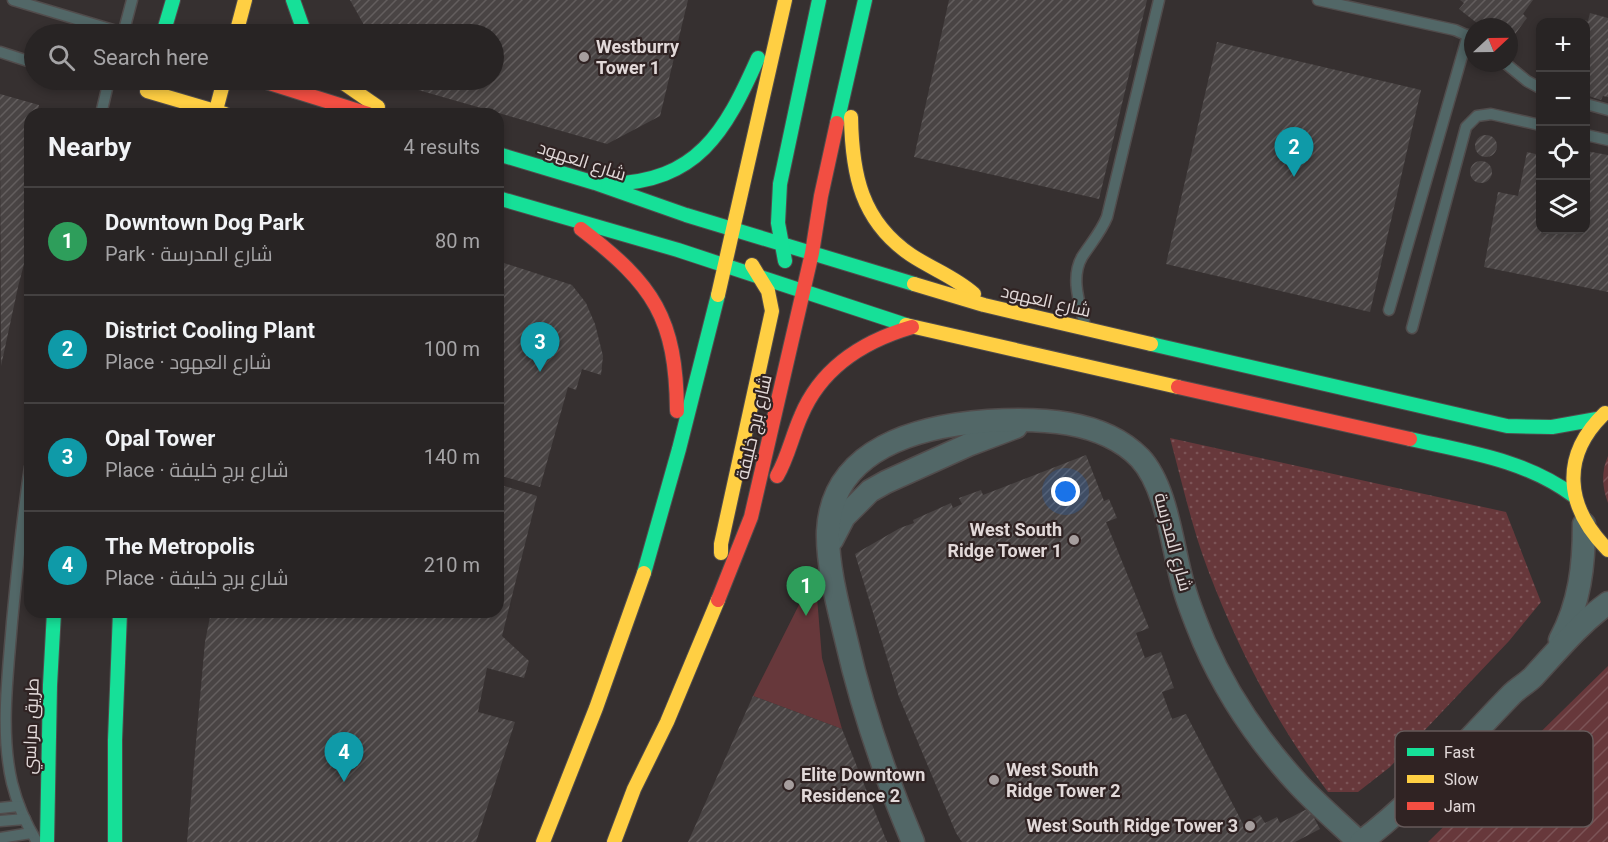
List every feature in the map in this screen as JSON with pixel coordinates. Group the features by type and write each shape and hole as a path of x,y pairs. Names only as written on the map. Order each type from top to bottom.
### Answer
{"street":[{"path":"167,24 174,0"},
{"path":"239,24 245,0"},
{"path":"292,0 301,24"},
{"path":"802,290 787,268 780,244 776,214 780,184 819,0"},
{"name":"شارع برج خليفة","path":"616,838 634,789 667,722 751,517 812,253 821,196 865,0"},
{"path":"596,183 636,183 656,178 675,170 709,145 723,128 733,110 784,3"},
{"path":"543,842 583,745 615,658 645,569 671,480 734,230 784,3"},
{"path":"851,65 853,167 865,204 886,234 899,246 959,281 984,305"},
{"path":"142,106 147,90"},
{"path":"161,90 206,108"},
{"path":"220,108 222,90"},
{"path":"292,90 349,108"},
{"path":"354,90 380,108"},
{"name":"شارع العهود","path":"504,156 596,183 734,230 984,305 1086,329 1507,426 1529,429 1552,428 1575,425 1602,414"},
{"path":"504,200 675,249 912,327 1499,459 1539,472 1574,496"},
{"path":"564,217 611,251 632,271 652,296 665,322 674,351 678,380 671,480"},
{"path":"723,585 721,544 772,311 768,291 734,230"},
{"path":"751,517 780,471 802,413 809,398 820,384 851,353 889,332 912,327"},
{"path":"1602,414 1581,442 1573,468 1574,496 1584,524 1598,542 1608,550"},
{"path":"829,550 844,518 870,491 968,445 1037,421"},
{"name":"شارع المدرسة","path":"913,842 881,763 866,716 841,619 829,550 828,529 832,508 851,471 882,446 943,427 975,422 1037,421 1097,430 1121,442 1141,459 1156,481 1165,506 1188,600 1205,643 1231,694 1263,742 1300,786 1360,842"},
{"path":"1552,654 1568,625 1579,592 1584,558 1584,524"},
{"path":"1478,731 1513,693 1531,679 1576,630 1608,603"},
{"name":"طريق مراسي","path":"47,842 54,618"},
{"path":"115,842 115,740 120,618"},
{"path":"1491,731 1521,699 1531,679"},
{"path":"1360,842 1395,814"},
{"path":"1385,842 1399,827"}],"lane":[{"path":"13,0 91,24"},
{"path":"126,24 132,0"},
{"path":"1086,329 1077,294 1077,270 1080,260 1095,240 1107,217 1159,0"},
{"path":"1318,0 1464,34"},
{"path":"0,52 24,60"},
{"path":"1389,310 1464,60"},
{"path":"1516,72 1536,86"},
{"path":"102,108 107,90"},
{"path":"1590,105 1608,110"},
{"path":"1412,328 1466,127 1477,116 1491,114 1536,124"},
{"path":"1590,136 1608,140"},
{"path":"0,838 34,837 19,806 8,753 8,685 24,502"},
{"path":"0,808 19,806"},
{"path":"0,821 26,819"}],"shaded area":[{"path":"1170,438 1506,512 1541,602 1509,641 1424,731 1395,731 1395,762 1390,767 1358,792 1328,792 1292,740 1260,686 1232,629 1202,554"},
{"path":"1608,456 1608,503 1603,479"},
{"path":"815,573 822,658 842,729 753,696"},
{"path":"1608,666 1608,842 1428,842 1443,827 1593,827 1593,731 1542,731"}],"building":[{"name":"Westburry Tower 1","path":"350,0 688,0 660,116 607,144 504,115 504,108 481,108 418,90 504,90 504,24 363,24"},
{"path":"949,0 1147,0 1099,199 914,157"},
{"path":"1460,0 1533,0 1523,14 1527,18 1518,30 1518,18 1470,18 1459,9 1464,3"},
{"path":"1590,13 1608,18 1608,97 1603,96 1601,100 1590,96"},
{"path":"1217,42 1421,90 1370,312 1166,264"},
{"path":"0,94 39,105 38,108 24,108 24,264 1,366"},
{"path":"1486,135 1494,138 1497,146 1494,154 1486,157 1478,154 1475,146 1478,138"},
{"path":"1527,152 1536,154 1536,234 1590,234 1590,152 1608,155 1608,292 1484,267 1498,192 1518,196"},
{"path":"1481,161 1489,164 1492,172 1489,180 1481,183 1473,180 1470,172 1473,164"},
{"path":"504,263 572,285 586,303 595,324 603,356 601,375 582,369 576,390 568,387 540,487 504,477"},
{"path":"1086,455 1104,501 1109,499 1117,518 1106,522 1149,628 1136,633 1145,658 1161,652 1174,688 1162,692 1172,719 1186,714 1243,824 1260,815 1265,823 1277,817 1280,823 1309,808 1320,829 1295,842 962,842 956,833 899,697 855,554 900,528 914,523 913,520 951,503 953,508 962,504 959,498 981,490 983,495"},
{"path":"504,486 537,496 502,636 529,661 524,678 487,668 478,712 515,722 476,842 187,842 205,642 210,618 504,618"},
{"name":"Elite Downtown Residence 2","path":"753,696 842,729 887,842 688,842"}],"traffic: fast":[{"path":"166,24 173,0"},
{"path":"293,0 301,24"},
{"path":"785,261 778,223 780,184 819,0"},
{"path":"837,123 865,0"},
{"path":"608,184 639,181 665,174 686,163 704,148 720,130 733,109 758,58"},
{"path":"504,156 595,183 686,215 914,284"},
{"path":"504,200 678,250 906,325"},
{"path":"644,573 679,449 718,295"},
{"path":"1151,344 1507,426 1552,427 1597,419"},
{"path":"1410,439 1496,459 1536,474 1574,496"},
{"path":"47,842 54,618"},
{"path":"115,842 115,740 120,618"}],"traffic: slow":[{"path":"239,24 245,0"},
{"path":"718,295 785,0"},
{"path":"217,108 221,90"},
{"path":"353,90 378,107"},
{"path":"147,91 205,108"},
{"path":"851,117 857,177 870,211 881,227 894,242 911,255 974,294"},
{"path":"721,553 721,544 772,311 768,291 752,265"},
{"path":"914,284 984,305 1151,344"},
{"path":"906,325 1178,387"},
{"path":"1605,413 1590,429 1580,446 1575,464 1574,481 1576,499 1583,516 1594,534 1608,550"},
{"path":"543,842 596,708 644,573"},
{"path":"614,842 634,789 667,722 718,600"}],"traffic: jam":[{"path":"292,90 349,108"},
{"path":"718,600 751,517 812,253 821,196 837,123"},
{"path":"581,229 627,268 656,306 672,351 677,411"},
{"path":"777,476 801,416 820,384 832,370 877,340 912,327"},
{"path":"1178,387 1410,439"}],"place":[{"name":"Westburry Tower 1","path":"584,57"},
{"name":"District Cooling Plant","path":"1294,177"},
{"name":"Opal Tower","path":"540,372"},
{"name":"West South Ridge Tower 1","path":"1074,540"},
{"name":"Downtown Dog Park","path":"806,616"},
{"name":"West South Ridge Tower 2","path":"994,780"},
{"name":"The Metropolis","path":"344,782"},
{"name":"Elite Downtown Residence 2","path":"789,785"},
{"name":"West South Ridge Tower 3","path":"1250,826"}]}
